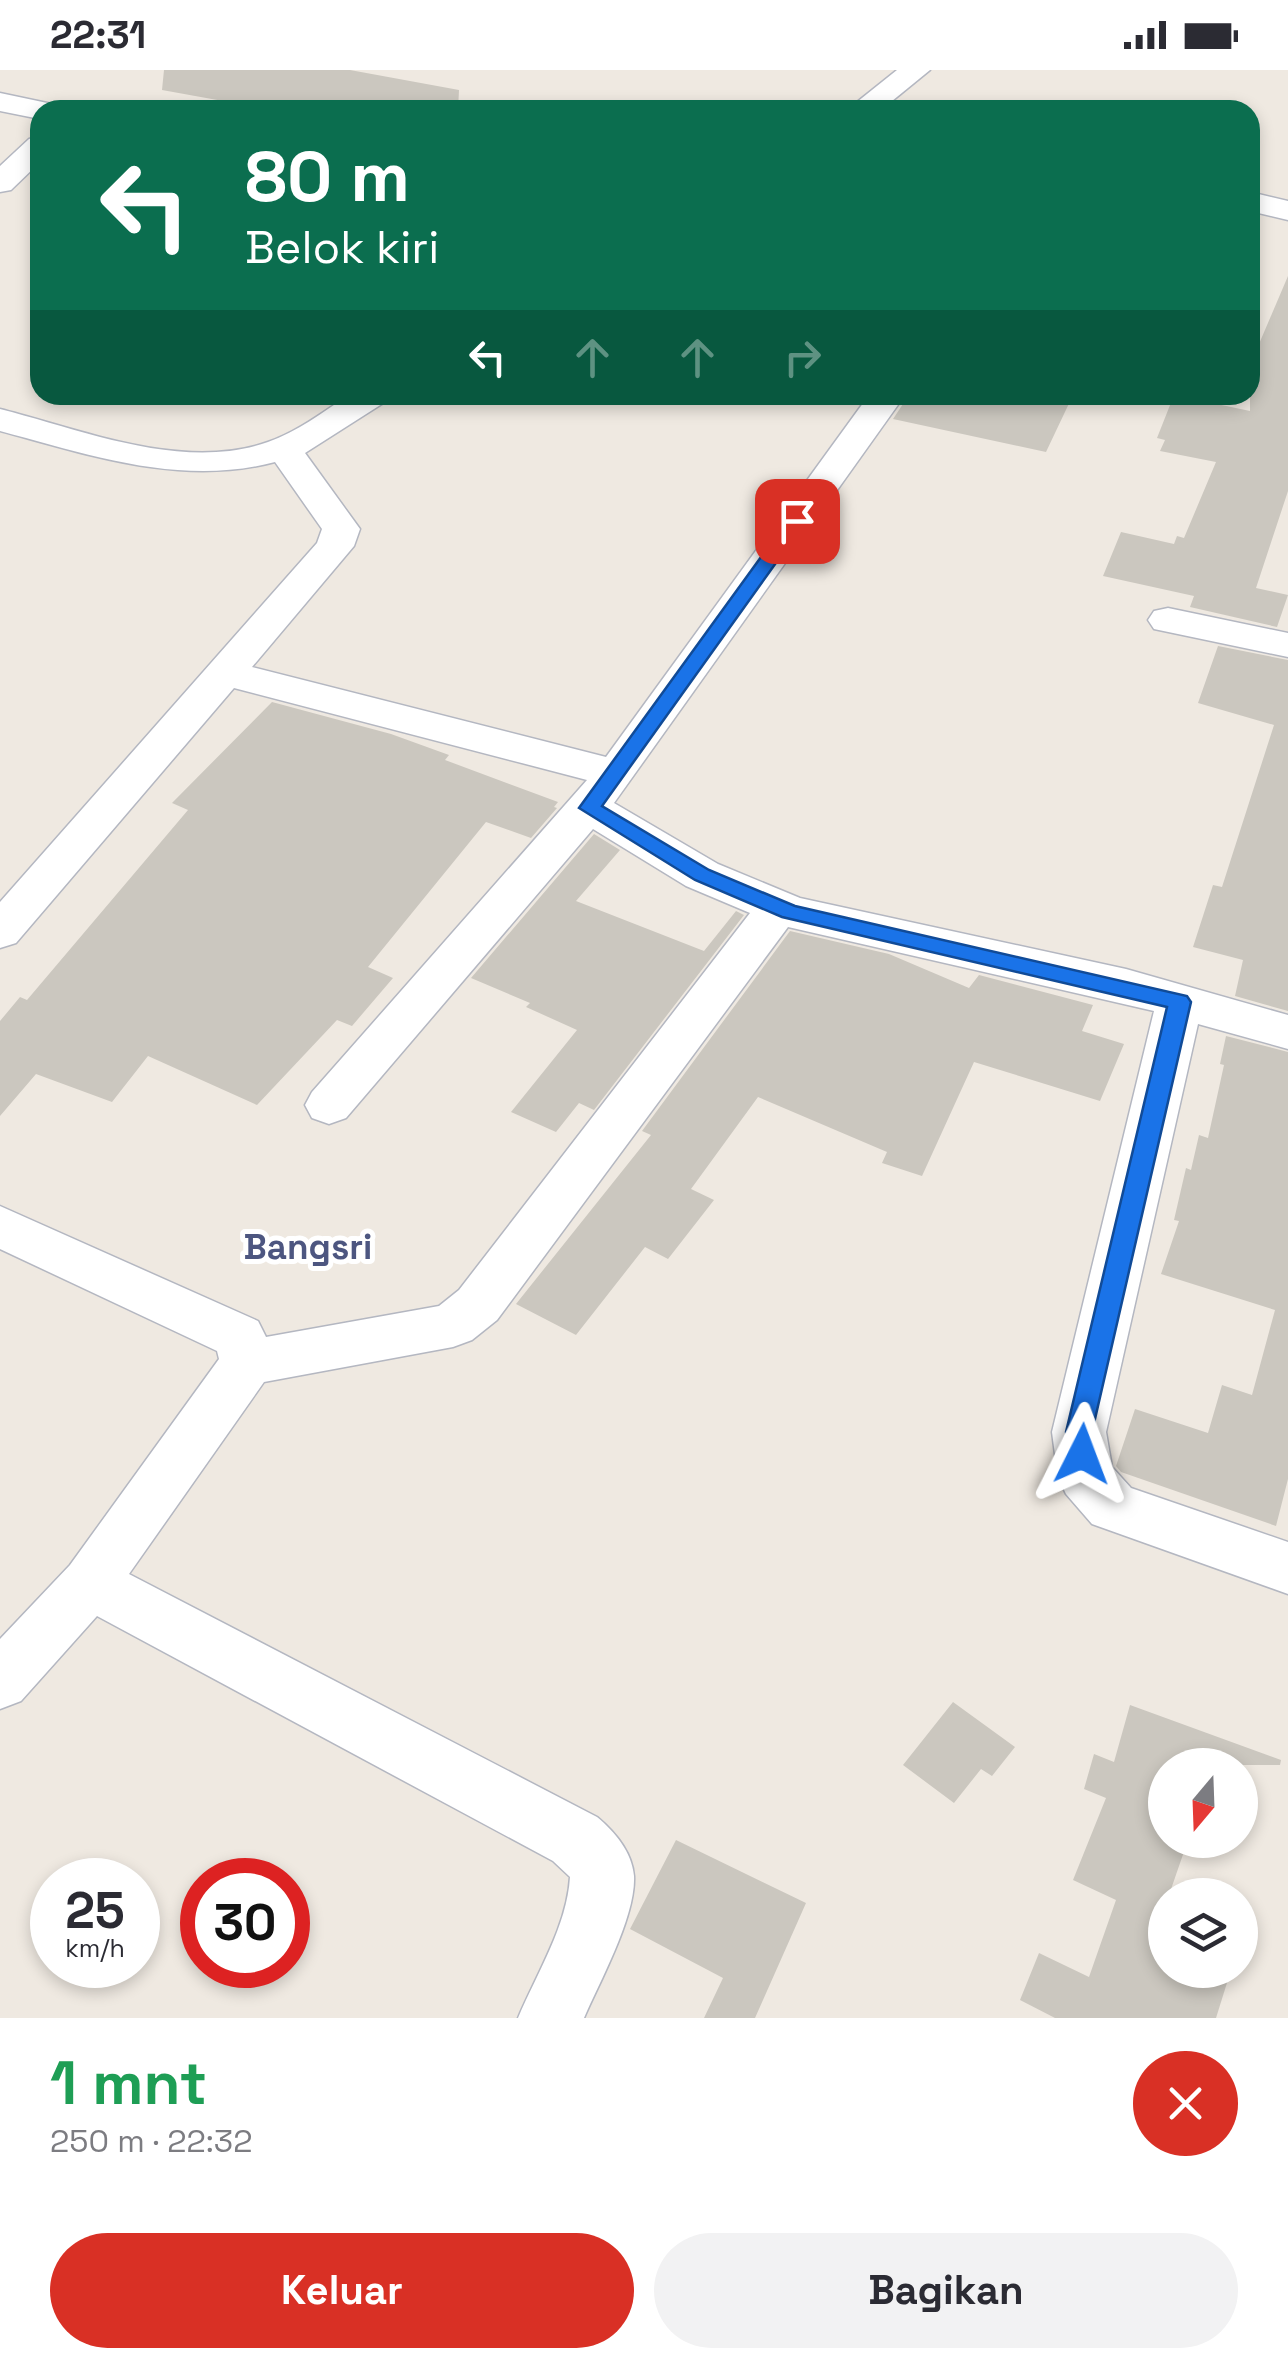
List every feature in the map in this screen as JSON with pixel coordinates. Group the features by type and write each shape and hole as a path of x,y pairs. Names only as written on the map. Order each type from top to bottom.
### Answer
{"street":[{"path":"876,100 916,70"},
{"path":"0,102 30,108"},
{"path":"0,183 30,154"},
{"path":"1260,204 1288,211"},
{"path":"0,420 103,447 208,464 246,461 284,449 357,405"},
{"path":"329,1105 603,791 880,405"},
{"path":"0,932 335,546 341,529 284,449"},
{"path":"1168,620 1288,645"},
{"path":"226,673 603,791 702,875 778,907 1180,1002 1288,1032"},
{"path":"0,1681 90,1583 247,1363 453,1325 478,1305 778,907"},
{"path":"1180,1002 1079,1432 1086,1477 1112,1506 1288,1568"},
{"path":"0,1226 239,1337 247,1363"},
{"path":"90,1583 575,1839 596,1857 603,1878 597,1904 552,2018"}],"building":[{"path":"164,70 350,70 459,90 458,100 217,100 162,90"},
{"path":"1288,276 1288,491 1256,588 1288,595 1277,627 1190,607 1194,596 1103,576 1121,532 1174,544 1177,536 1184,538 1216,462 1160,451 1165,440 1157,438 1170,405 1222,405 1250,411 1250,405 1260,405 1260,342"},
{"path":"902,405 1068,405 1046,452 893,419"},
{"path":"1218,646 1288,660 1288,1011 1235,996 1243,960 1193,947 1213,885 1222,887 1274,725 1198,703"},
{"path":"272,702 391,734 449,755 445,760 558,802 554,807 557,808 531,838 486,822 368,967 393,978 352,1026 337,1020 257,1105 148,1056 112,1102 36,1074 0,1116 0,1021 20,997 27,1000 188,810 172,803"},
{"path":"594,834 620,850 576,901 704,951 736,911 744,915 594,1110 579,1103 556,1132 511,1112 577,1030 526,1007 530,1003 471,978"},
{"path":"790,931 889,954 969,988 979,975 1093,1005 1082,1031 1124,1044 1100,1101 974,1062 922,1176 882,1163 887,1152 758,1097 691,1189 714,1200 668,1259 645,1247 576,1335 516,1304 651,1135 642,1131"},
{"path":"1226,1036 1288,1052 1288,1479 1276,1526 1121,1472 1116,1466 1135,1409 1208,1433 1222,1385 1252,1395 1275,1310 1161,1274 1179,1221 1174,1220 1186,1168 1191,1170 1199,1135 1208,1138 1224,1065 1220,1064"},
{"path":"953,1702 1015,1747 992,1776 981,1769 954,1803 903,1765"},
{"path":"1130,1705 1248,1748 1148,1748 1148,1858 1182,1858 1175,1878 1148,1878 1148,1988 1225,1988 1216,2018 1055,2018 1020,2000 1039,1953 1089,1977 1116,1900 1073,1880 1106,1798 1084,1789 1094,1754 1114,1762"},
{"path":"1258,1752 1281,1760 1280,1765 1258,1765"},
{"path":"676,1840 806,1903 755,2018 704,2018 723,1978 630,1929"}],"district":[{"name":"Bangsri","path":"308,1247"}],"route":[{"path":"797,521 590,808 702,875 790,912 1126,986 1180,1002 1079,1432 1082,1454"}]}
